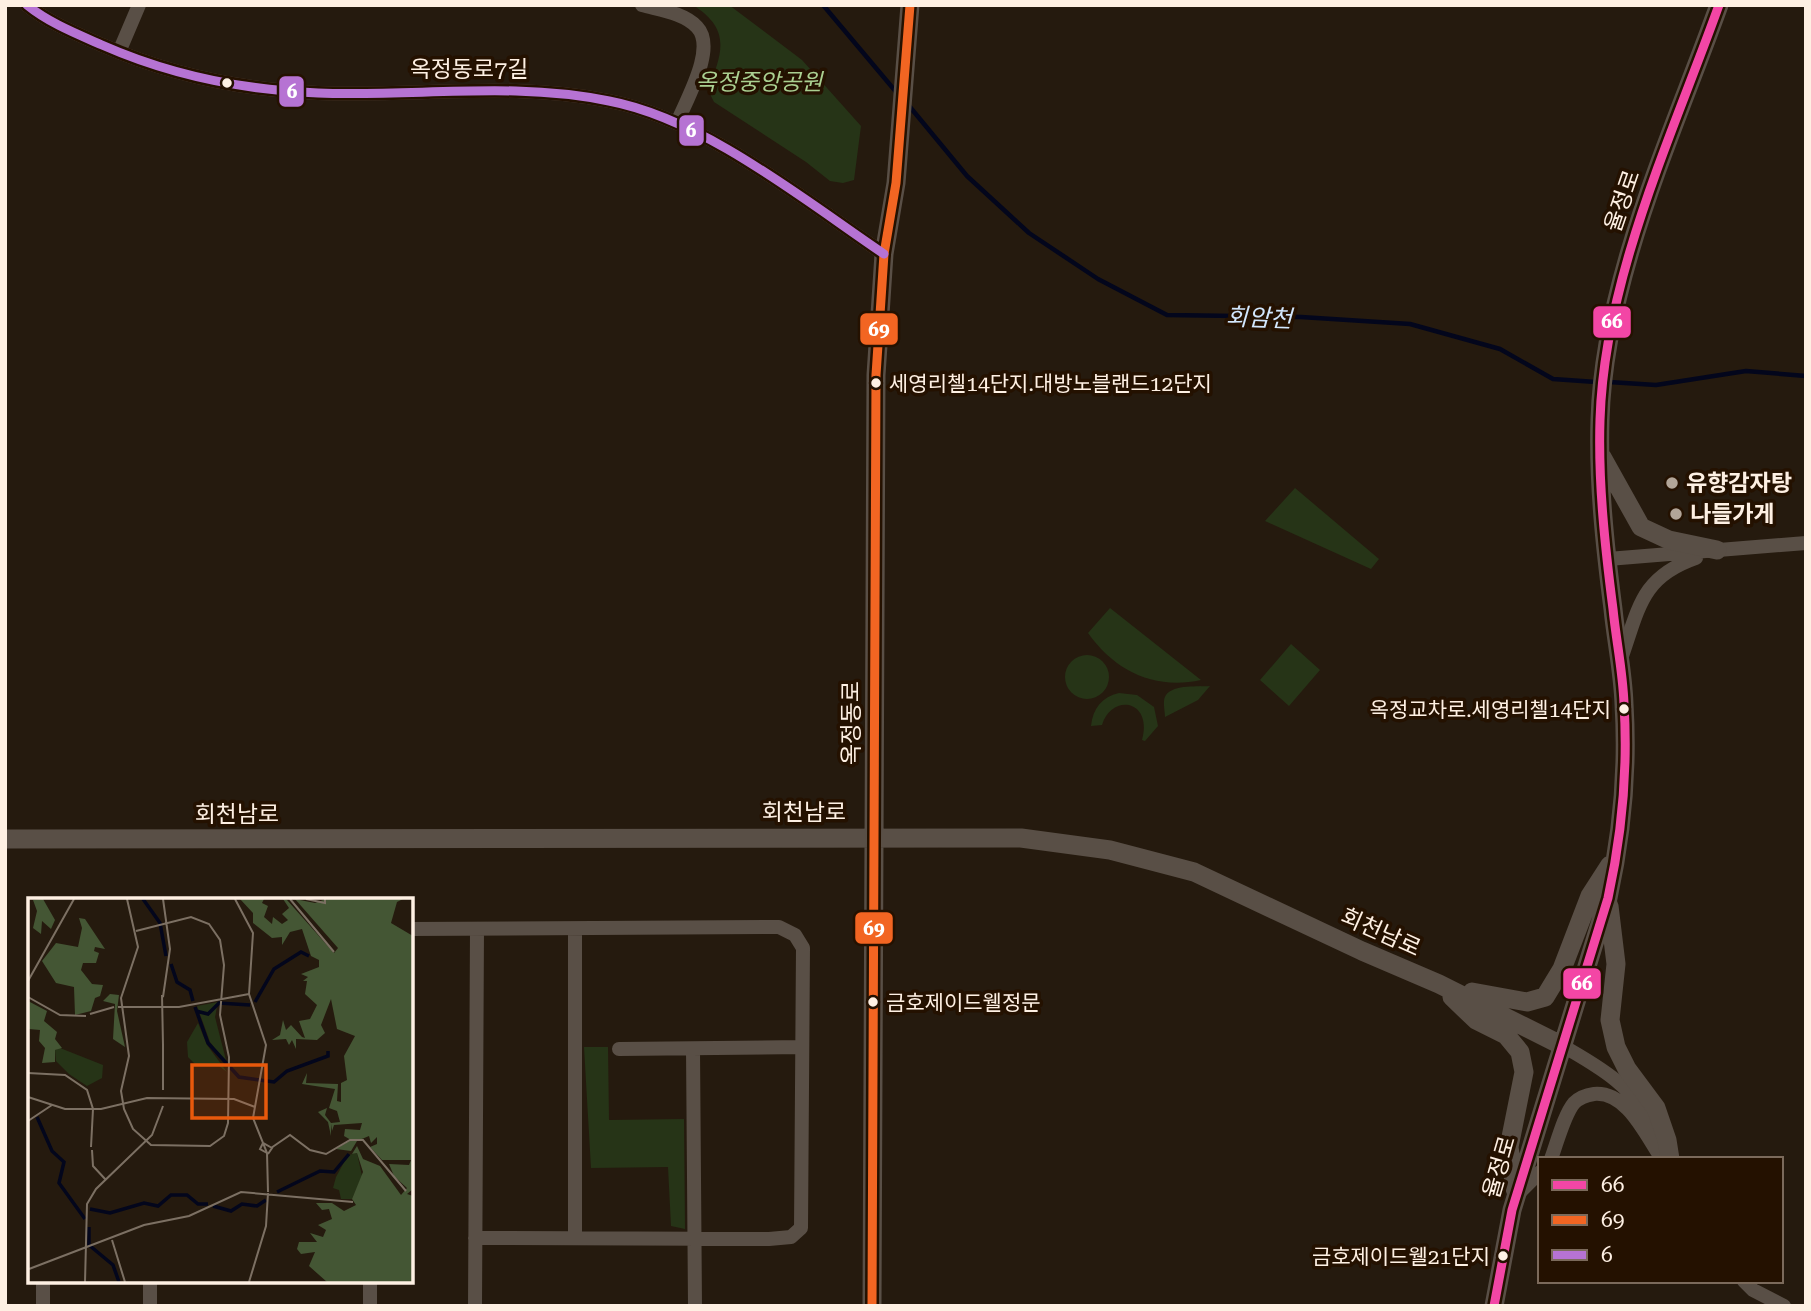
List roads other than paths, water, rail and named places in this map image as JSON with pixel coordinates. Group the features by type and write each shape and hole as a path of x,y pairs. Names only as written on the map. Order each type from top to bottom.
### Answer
{"main road":[{"name":"옥정동로","path":"872,1306 876,375 884,254 896,183 910,5"},
{"name":"율정로","path":"1494,1306 1516,1195 1608,898 1618,852 1625,740 1624,702 1601,492 1600,419 1605,352 1620,285 1653,183 1720,5"},
{"path":"1600,454 1641,527 1669,540 1717,551"},
{"name":"회천남로","path":"5,839 875,836 1021,838 1110,850 1194,872 1439,984 1561,1045"},
{"path":"1439,984 1498,999 1527,1002 1545,997 1562,969 1590,897 1618,852"},
{"path":"1608,898 1616,964 1610,1020 1616,1046 1627,1069 1656,1108 1667,1140 1666,1157"},
{"path":"1439,984 1476,1020 1507,1035 1520,1052 1524,1072 1508,1147 1516,1195"}],"street":[{"name":"옥정동로7길","path":"27,5 71,31 119,52 180,72 277,90 321,93 494,91 566,94 611,101 654,113 736,155 884,254"},
{"path":"119,52 139,5"},
{"path":"642,5 674,15 696,26 705,43 704,56 677,123"},
{"path":"1608,559 1806,543"},
{"path":"1619,663 1639,608 1654,582 1675,565 1717,551"},
{"path":"413,929 779,927 795,935 803,948 801,1228 791,1237 475,1238"},
{"path":"575,929 575,1238"},
{"path":"475,1306 477,930"},
{"path":"1561,1045 1593,1063 1627,1088 1648,1115 1665,1157"},
{"path":"619,1049 802,1046"},
{"path":"693,1049 695,1306"},
{"path":"1552,1157 1574,1104 1591,1094 1603,1094 1620,1102 1664,1157"},
{"path":"1516,1195 1538,1174"},
{"path":"43,1283 43,1306"},
{"path":"150,1283 150,1306"},
{"path":"370,1283 370,1306"},
{"path":"1746,1283 1752,1290 1784,1306"}],"waterway":[{"name":"회암천","path":"823,5 897,93"},
{"name":"회암천","path":"910,107 967,176 1029,233 1098,279 1167,315 1301,317 1410,324 1500,349 1553,379 1596,382"},
{"name":"회암천","path":"1609,382 1656,385 1746,371 1806,376"}],"place":[{"name":"세영리첼14단지.대방노블랜드12단지","path":"876,383"},
{"name":"유향감자탕","path":"1672,483"},
{"name":"나들가게","path":"1676,514"},
{"name":"옥정교차로.세영리첼14단지","path":"1624,709"},
{"name":"금호제이드웰정문","path":"873,1002"},
{"name":"금호제이드웰21단지","path":"1503,1256"}],"park label":[{"name":"옥정중앙공원","path":"759,82"}]}
